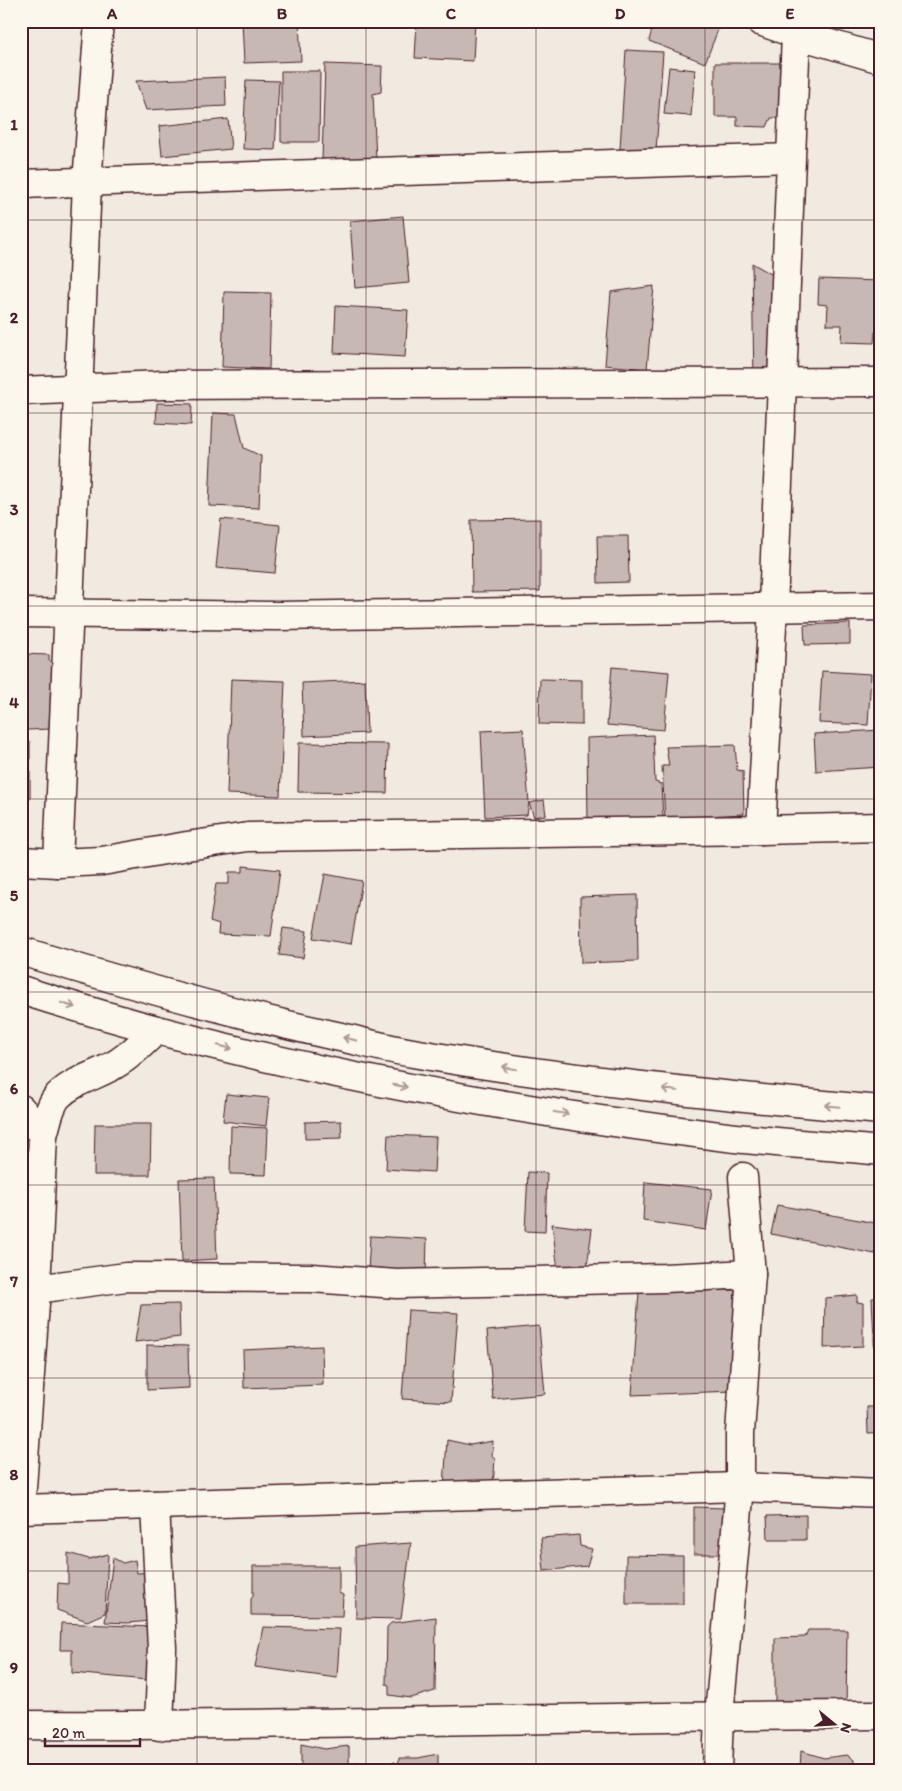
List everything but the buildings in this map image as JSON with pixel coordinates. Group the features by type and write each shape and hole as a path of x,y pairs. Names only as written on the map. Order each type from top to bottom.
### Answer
{"main road":[{"path":"58,863 77,388 87,183 99,21"},
{"path":"760,21 796,34 881,59"},
{"path":"761,830 773,607 796,34"},
{"path":"21,184 790,158"},
{"path":"21,390 173,384 881,382"},
{"path":"21,613 278,616 881,606"},
{"path":"21,861 58,863 102,861 248,837 881,827"},
{"path":"21,951 156,991 243,1014 411,1053 594,1081 741,1098 881,1110"},
{"path":"21,990 96,1014 156,1030 254,1055 392,1085 539,1110 720,1136 881,1151"},
{"path":"21,1502 29,1289 43,1135 50,1112 58,1097 75,1084 118,1063 137,1049 156,1030"},
{"path":"21,1109 43,1135"},
{"path":"717,1770 719,1715 740,1487 740,1433 752,1274 743,1178"},
{"path":"29,1289 126,1277 311,1278 397,1284 664,1278 752,1274"},
{"path":"21,1508 740,1487 881,1493"},
{"path":"155,1504 162,1648 159,1726"},
{"path":"21,1725 159,1726 719,1715 881,1715"}]}
